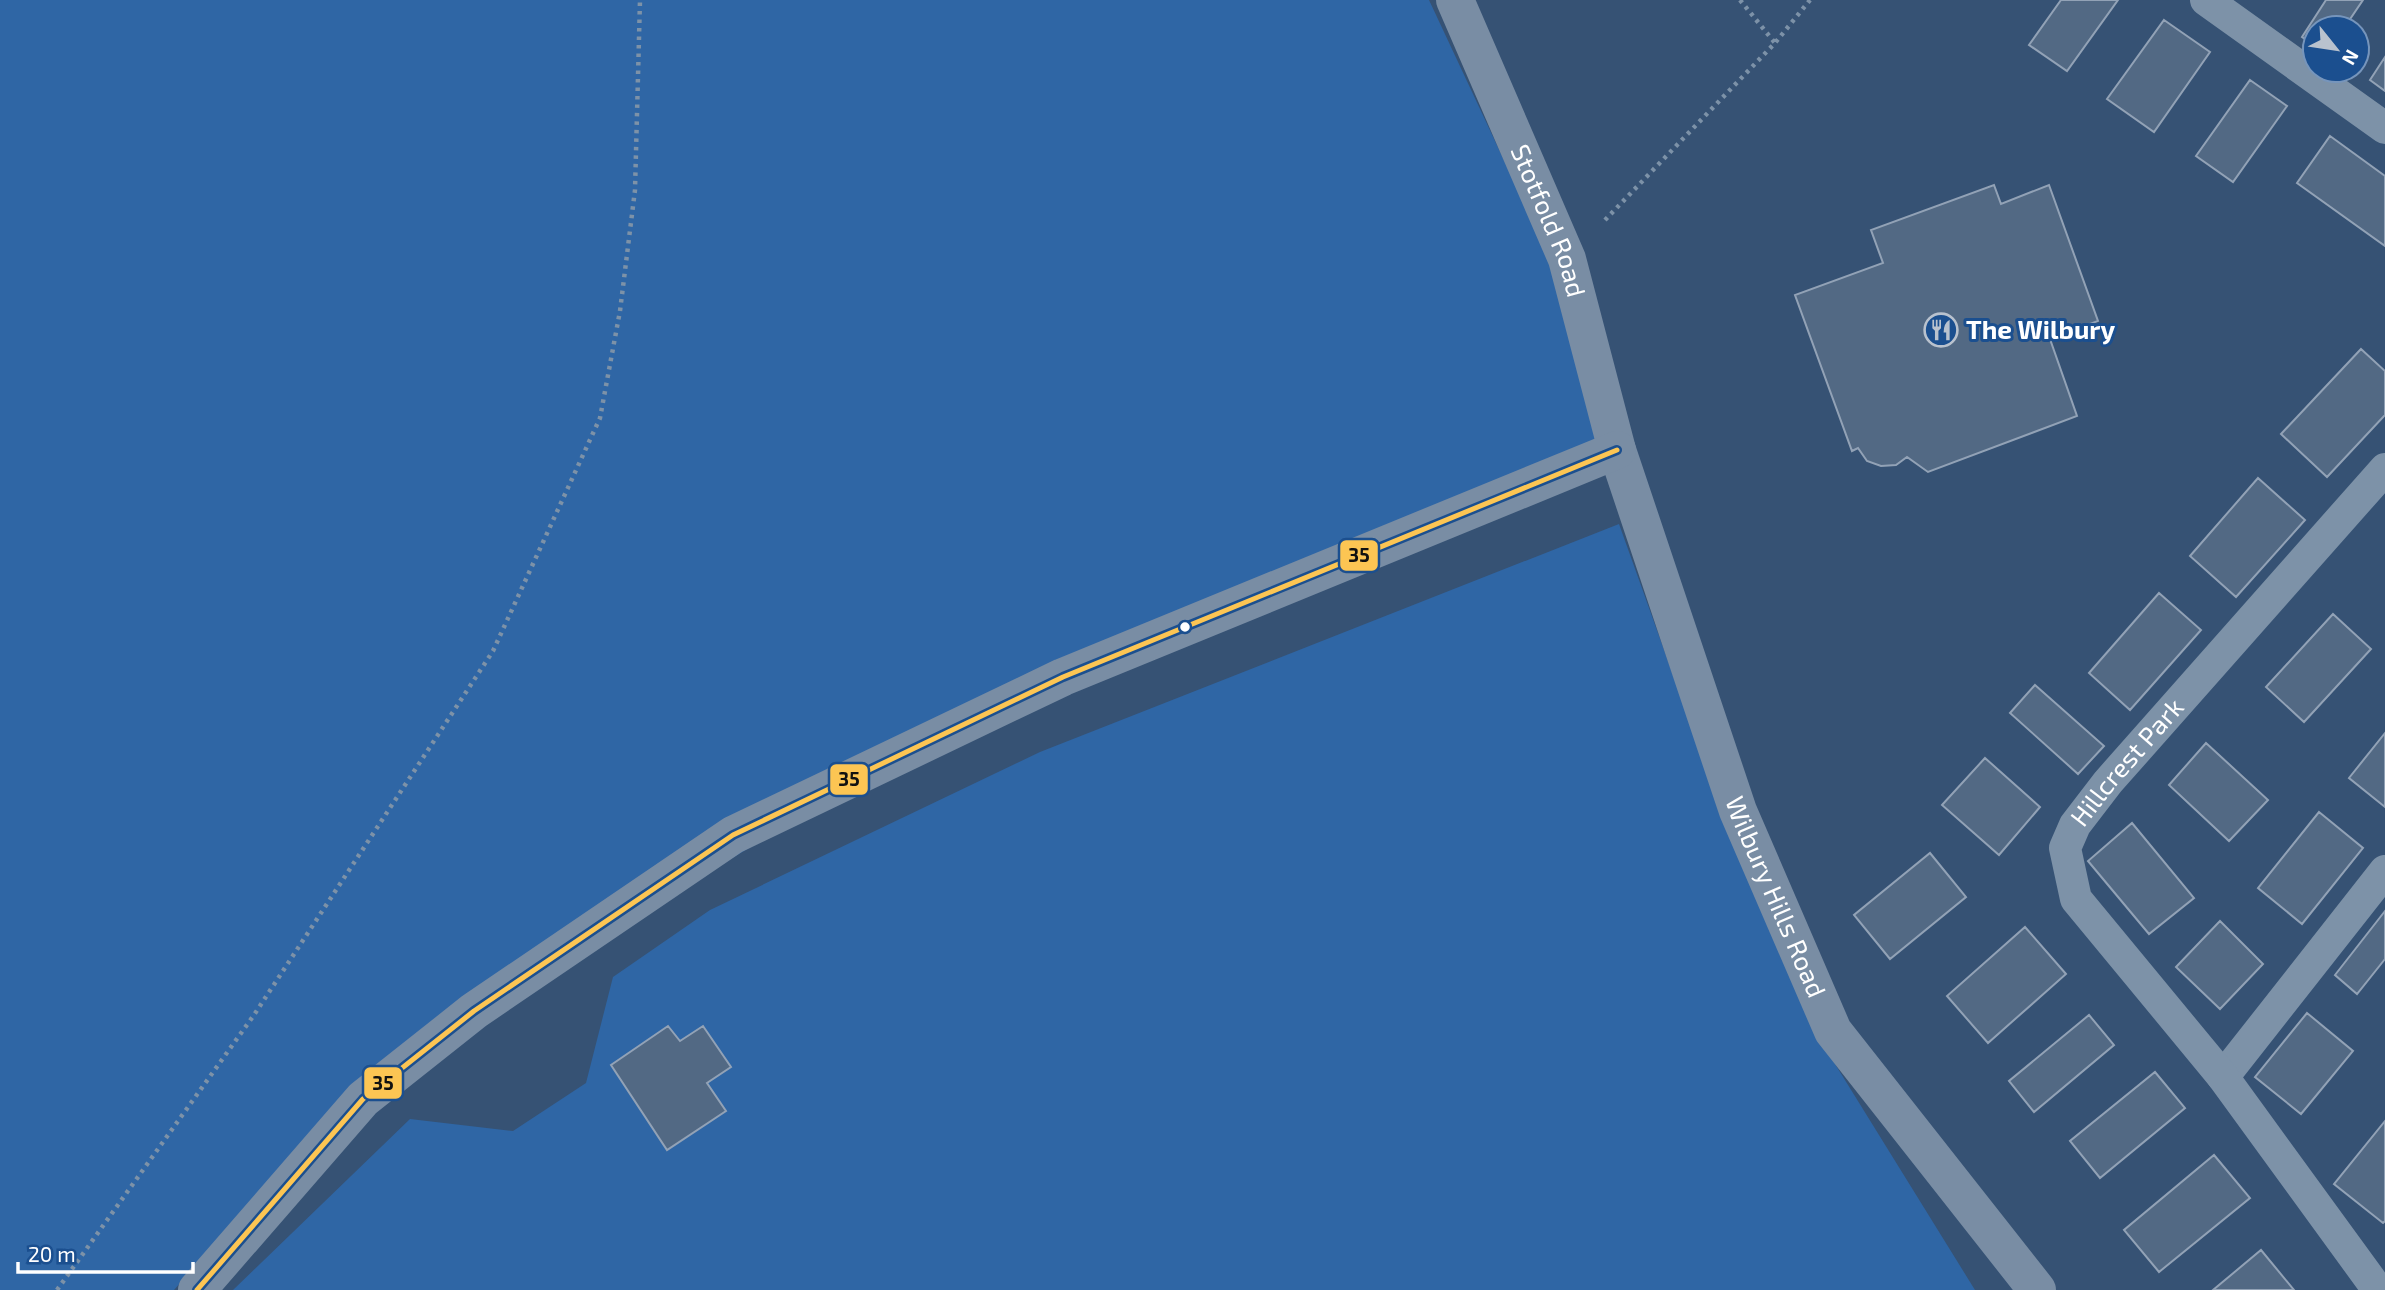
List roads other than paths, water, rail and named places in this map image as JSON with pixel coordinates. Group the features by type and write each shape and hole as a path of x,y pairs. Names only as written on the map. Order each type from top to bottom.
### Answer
{"street":[{"name":"Stotfold Road","path":"1455,0 1567,259 1617,450"},
{"path":"197,1290 363,1099 474,1010 733,835 1063,677 1617,450"},
{"name":"Wilbury Hills Road","path":"1617,450 1738,811 1833,1031 2037,1290"}],"lane":[{"path":"2206,0 2385,128"},
{"name":"Hillcrest Park","path":"2378,1290 2223,1077 2076,899 2065,848 2074,825 2108,782 2385,469"},
{"path":"2223,1077 2385,872"}],"place":[{"name":"The Wilbury","path":"1941,330"}]}
